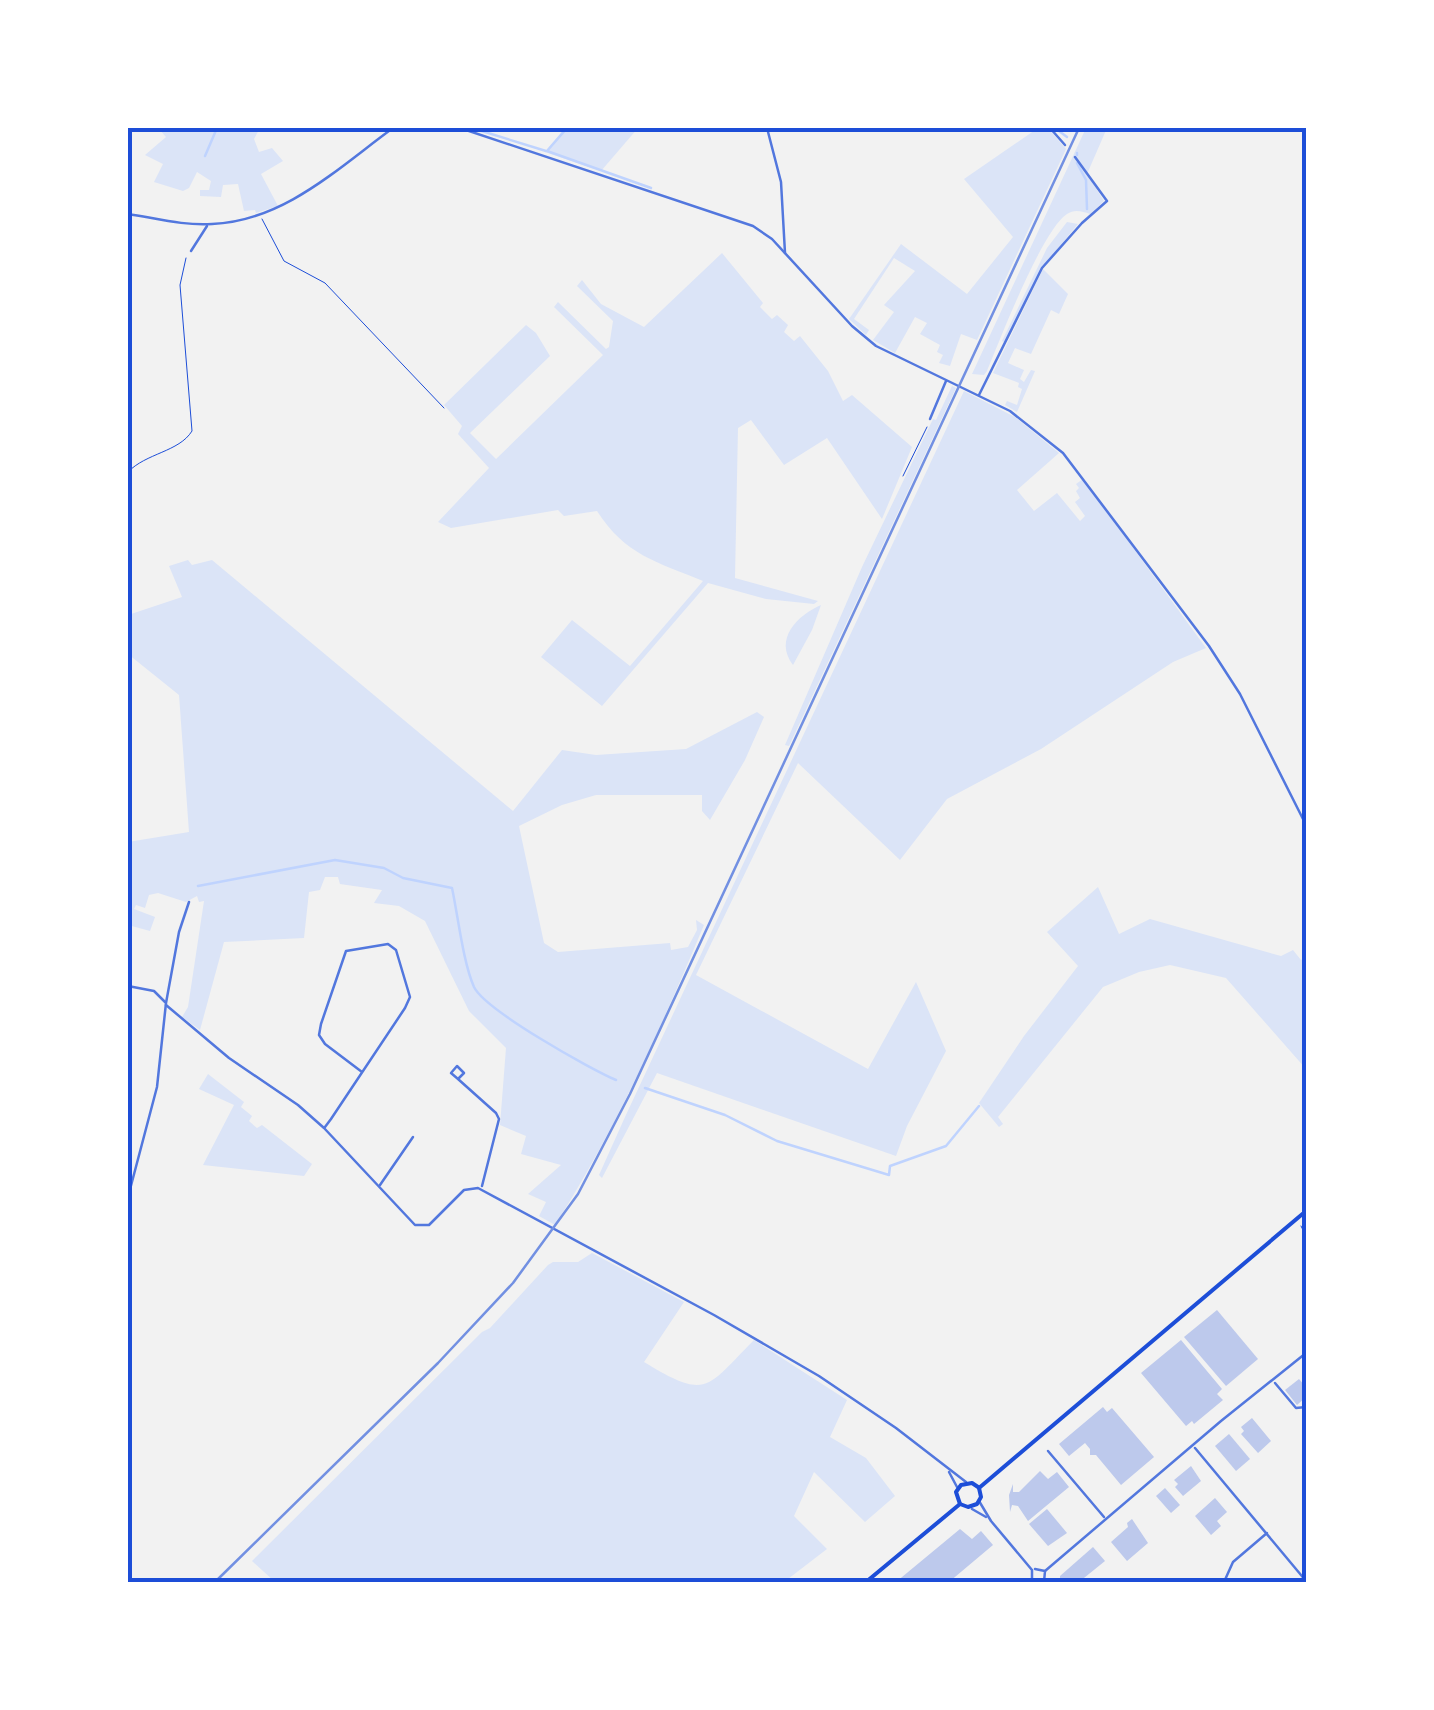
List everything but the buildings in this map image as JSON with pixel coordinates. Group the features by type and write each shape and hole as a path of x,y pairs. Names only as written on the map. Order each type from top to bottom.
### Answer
{"main road":[{"path":"979,1488 1306,1211"},
{"path":"960,1504 958,1489 967,1482 979,1488"},
{"path":"960,1504 968,1507 980,1500 979,1488"},
{"path":"866,1582 960,1504"}],"street":[{"path":"128,214 208,224 261,216 285,206 393,128"},
{"path":"460,128 753,226 775,242 868,341 1020,416 1064,453 1081,473 1219,662 1240,694 1306,825"},
{"path":"767,128 781,182 785,253"},
{"path":"1050,128 1065,145"},
{"path":"979,395 1042,268 1107,201 1075,157"},
{"path":"191,250 208,224"},
{"path":"775,242 786,237"},
{"path":"930,419 946,380"},
{"path":"128,1198 156,1088 166,1004 182,918 189,902"},
{"path":"324,1128 362,1072 410,997 396,950 388,944 346,951 321,1024 320,1035 326,1044 362,1072"},
{"path":"128,986 154,991 229,1058 298,1105 324,1128 400,1213 419,1226 434,1222 464,1190 481,1189 819,1376 967,1482"},
{"path":"458,1079 498,1117 481,1189"},
{"path":"378,1187 413,1137"},
{"path":"1044,1582 1045,1571 1306,1354"},
{"path":"1273,1381 1296,1408 1306,1407"},
{"path":"1193,1446 1306,1581"},
{"path":"1048,1452 1106,1518"},
{"path":"948,1471 958,1489"},
{"path":"980,1500 991,1521 1032,1570 1032,1582"},
{"path":"968,1507 991,1521"},
{"path":"1224,1582 1233,1562 1266,1533"},
{"path":"1032,1570 1045,1571"}],"path":[{"path":"261,216 284,261 325,283 444,408"},
{"path":"128,472 140,460 185,440 192,431 180,285 184,261 191,250"},
{"path":"903,476 930,419"},
{"path":"1296,1220 1306,1236"}],"shaded area":[{"path":"158,128 260,128 254,139 259,152 272,148 283,161 261,174 278,206 256,213 244,211 238,184 223,185 221,197 200,196 200,190 209,190 211,181 197,172 189,188 183,191 154,182 163,164 145,155 166,137"},
{"path":"565,128 638,128 601,171 545,152"},
{"path":"1038,128 1048,128 1066,149 977,340 961,334 950,366 939,363 943,355 937,352 940,345 920,334 927,323 915,317 895,353 873,340 894,312 884,305 915,271 894,258 854,319 869,330 866,335 849,319 901,244 967,294 1013,237 964,179"},
{"path":"1086,128 1107,128 1087,174 1104,201 1090,214 1072,211 1057,224 1022,287 987,371 984,375 972,374"},
{"path":"1067,222 1078,224 1041,269 1005,343 1002,341 1047,248"},
{"path":"722,253 763,303 760,307 772,319 777,315 788,325 784,332 794,341 800,336 828,371 843,401 852,395 912,447 882,519 827,438 784,465 751,420 738,428 735,578 818,601 814,604 766,599 708,583 602,706 541,657 572,620 630,666 703,581 631,547 597,511 564,516 558,510 451,528 438,522 489,468 458,434 462,426 444,405 526,325 536,333 550,356 470,433 496,459 603,355 554,307 558,302 606,349 609,347 613,321 577,286 582,280 601,304 644,327"},
{"path":"1043,269 1068,294 1059,314 1051,310 1031,354 1015,348 1008,363 1024,370 1020,379 1024,382 1031,370 1035,371 1017,412 1005,405 1007,401 1017,405 1022,389 1019,383 993,373"},
{"path":"952,386 956,388 789,746 785,745 862,567"},
{"path":"964,391 1015,417 1059,453 1017,490 1034,511 1057,493 1080,521 1085,516 1075,502 1080,498 1076,484 1083,479 1206,648 1173,662 1041,749 947,799 900,860 798,763 696,975 868,1069 916,982 946,1051 896,1156 657,1073 602,1178 599,1175 625,1117"},
{"path":"188,560 192,565 212,560 513,811 562,750 596,755 686,749 757,712 764,717 745,760 710,820 702,811 702,795 596,795 562,805 519,826 544,943 558,952 670,943 671,950 688,947 697,930 696,920 704,925 636,1078 555,1225 539,1216 546,1202 528,1194 561,1165 521,1154 526,1136 500,1125 506,1048 469,1011 425,921 399,906 374,903 382,890 340,884 338,877 325,877 320,890 309,892 304,938 224,942 200,1030 182,1017 188,1007 204,901 199,902 197,896 186,902 158,893 149,895 145,908 136,905 134,909 155,917 150,931 128,925 128,842 189,832 179,695 128,654 128,615 182,597 169,566"},
{"path":"821,605 793,665 787,637 804,615"},
{"path":"1098,887 1119,934 1150,919 1281,956 1293,950 1301,960 1306,957 1306,1069 1226,978 1170,965 1139,972 1103,987 998,1117 1003,1124 999,1127 979,1103 1078,966 1047,932"},
{"path":"208,1074 244,1102 241,1107 252,1116 249,1121 257,1128 262,1125 312,1164 304,1176 203,1165 234,1105 199,1089"},
{"path":"592,1253 684,1302 644,1362 681,1382 705,1384 754,1340 847,1400 830,1437 866,1458 895,1496 865,1522 814,1472 794,1516 827,1549 784,1582 275,1582 252,1561 490,1328 548,1265 578,1262"}],"waterway":[{"path":"205,156 217,128"},
{"path":"472,128 546,151"},
{"path":"567,128 547,151 651,188"},
{"path":"1055,128 1067,137"},
{"path":"1077,163 1086,180 1087,209"},
{"path":"198,886 335,860 384,868 403,878 452,888 467,965 482,997 539,1038 616,1080"},
{"path":"645,1088 725,1115 777,1141 889,1175 890,1166 946,1146 979,1106"}],"railway":[{"path":"215,1582 438,1363 513,1283 578,1194 630,1094 1079,128"}]}
